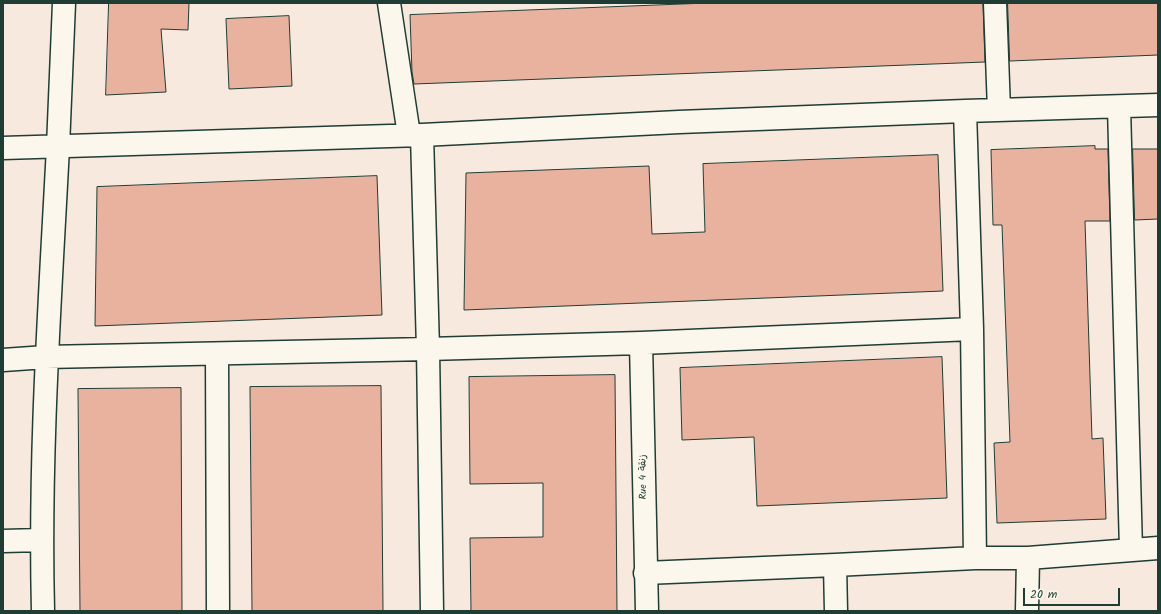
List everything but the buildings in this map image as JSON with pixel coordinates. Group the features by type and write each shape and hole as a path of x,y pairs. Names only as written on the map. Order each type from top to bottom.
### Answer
{"street":[{"path":"43,611 41,540 46,358 58,146 64,3"},
{"path":"389,3 416,135 428,349 432,611"},
{"path":"996,3 999,110"},
{"path":"3,148 416,135 679,122 1158,105"},
{"path":"1119,107 1132,550"},
{"path":"964,111 972,329 975,558"},
{"path":"3,360 641,343 972,329"},
{"name":"Rue 4 زنقة","path":"641,343 647,611"},
{"path":"218,354 218,611"},
{"path":"3,541 41,540"},
{"path":"645,573 975,558 1028,558 1158,548"},
{"path":"1027,611 1028,558"},
{"path":"835,565 836,611"}]}
